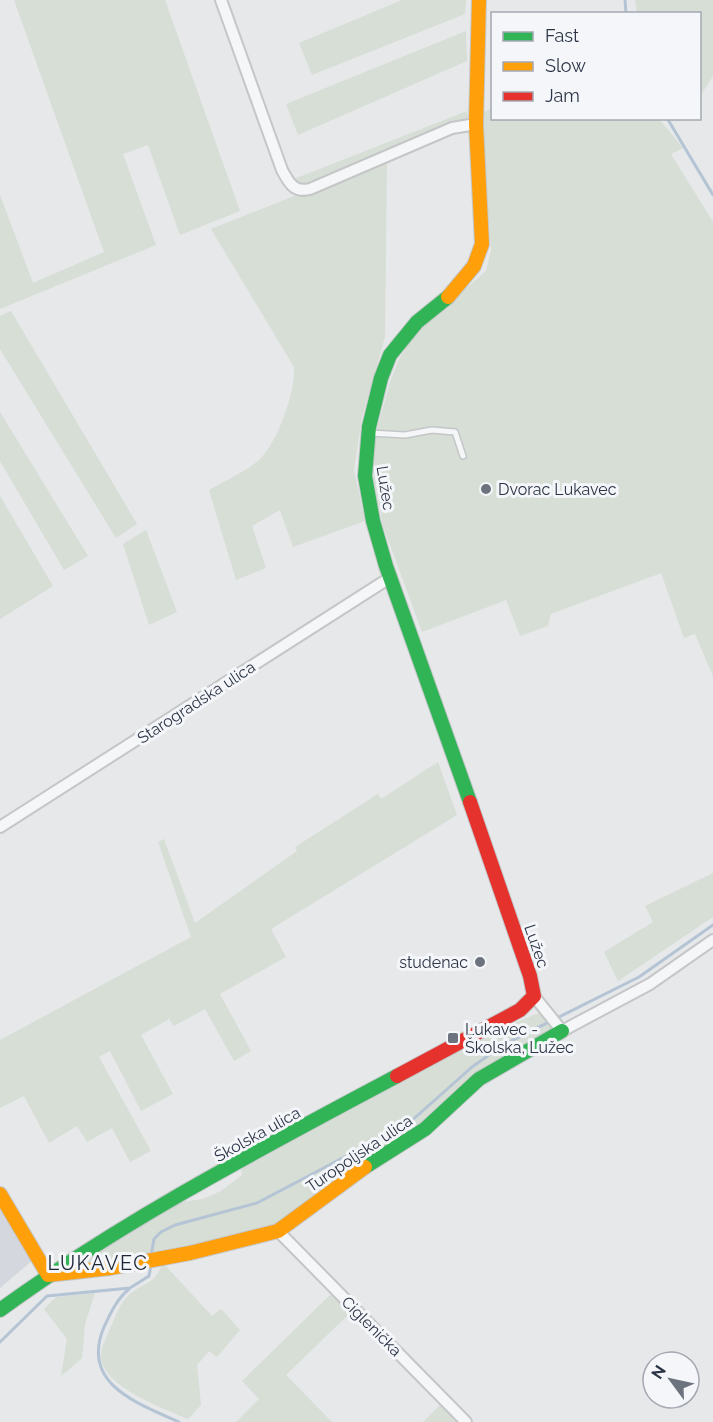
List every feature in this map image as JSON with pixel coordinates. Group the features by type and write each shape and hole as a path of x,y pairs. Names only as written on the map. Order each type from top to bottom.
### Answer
{"street":[{"path":"221,0 282,170 294,188 302,191 310,189 452,129 477,124"},
{"name":"Lužec","path":"479,0 477,124 482,244 478,261 462,285 406,330 395,344 383,373 364,461 367,494 392,577 532,982 534,996"},
{"name":"Starogradska ulica","path":"0,827 392,577"},
{"name":"Turopoljska ulica","path":"48,1275 70,1274 136,1263 243,1241 278,1231 350,1176 425,1129 479,1079 560,1028 650,984 713,940"},
{"path":"534,996 560,1028"},
{"name":"Školska ulica","path":"0,1310 48,1275 254,1153 520,1010 534,996"},
{"path":"0,1194 48,1275"},
{"name":"Ciglenička","path":"278,1231 466,1422"}],"lane":[{"path":"369,433 405,435 432,430 455,432 463,456"}],"shaded area":[{"path":"14,0 165,0 240,211 180,235 148,145 123,154 156,245 0,309 0,195 33,283 104,252"},
{"path":"402,0 466,0 465,14 312,75 299,43"},
{"path":"635,0 713,0 713,76 701,94 701,12 637,12"},
{"path":"466,31 467,61 298,135 286,104"},
{"path":"491,108 491,120 660,120 683,148 671,154 713,222 713,676 695,634 684,638 661,573 551,614 548,626 520,636 506,600 422,632 383,526 374,479 372,448 390,382 400,357 420,328 486,271 491,250 482,113"},
{"path":"467,111 468,119 306,186 298,187 294,179"},
{"path":"387,159 385,337 362,417 354,470 365,521 293,547 280,510 252,526 266,568 236,580 209,490 251,467 274,440 289,402 294,367 211,229"},
{"path":"11,311 137,524 116,538 0,349 0,316"},
{"path":"0,412 88,556 64,570 0,461"},
{"path":"0,496 53,586 0,619"},
{"path":"146,530 177,612 149,625 123,544"},
{"path":"438,762 457,815 271,929 286,957 220,994 251,1051 234,1061 205,1009 174,1026 169,1019 141,1035 173,1094 141,1111 110,1051 99,1057 151,1151 130,1162 112,1128 87,1142 77,1126 49,1143 24,1096 0,1108 0,1040 191,937 158,842 164,839 195,923 297,851 295,847 378,794 381,799"},
{"path":"713,873 713,917 618,981 604,952 653,922 645,906"},
{"path":"545,1013 553,1032 278,1224 202,1245 75,1269 74,1265 181,1202 203,1199 221,1191 242,1175 241,1165 484,1036 536,1014"},
{"path":"0,1205 33,1260 0,1288"},
{"path":"163,1263 212,1316 221,1309 240,1330 217,1357 209,1351 197,1365 201,1405 188,1419 122,1387 104,1367 101,1356 104,1342 122,1304 132,1292 156,1276"},
{"path":"95,1293 85,1324 82,1358 61,1376 67,1339 44,1309 56,1297"},
{"path":"331,1294 350,1313 286,1375 332,1422 236,1422 259,1399 242,1381"},
{"path":"440,1405 459,1422 423,1422"}],"waterway":[{"path":"625,0 626,12"},
{"path":"668,120 713,195"},
{"path":"151,1256 154,1239 161,1232 175,1225 257,1203 409,1123 472,1067 503,1045 639,977 713,925"},
{"path":"0,1342 47,1296 130,1288 149,1276 151,1265"},
{"path":"129,1289 118,1301 104,1327 99,1347 100,1363 106,1377 130,1399 179,1422"}],"traffic: fast":[{"path":"448,297 417,322 390,355 381,378 369,427 365,476 373,521 386,566 470,802"},
{"path":"365,1167 425,1129 479,1079 562,1031"},
{"path":"0,1310 95,1246 194,1186 397,1076"}],"traffic: slow":[{"path":"448,297 474,266 482,244 476,124 479,0"},
{"path":"0,1194 48,1275 110,1268 190,1253 278,1231 365,1167"}],"traffic: jam":[{"path":"397,1076 520,1010 534,996 530,976 470,802"}],"place":[{"name":"Dvorac Lukavec","path":"486,489"},
{"name":"studenac","path":"480,962"},
{"name":"Lukavec - Školska, Lužec","path":"453,1038"}],"district":[{"name":"LUKAVEC","path":"98,1263"}]}
